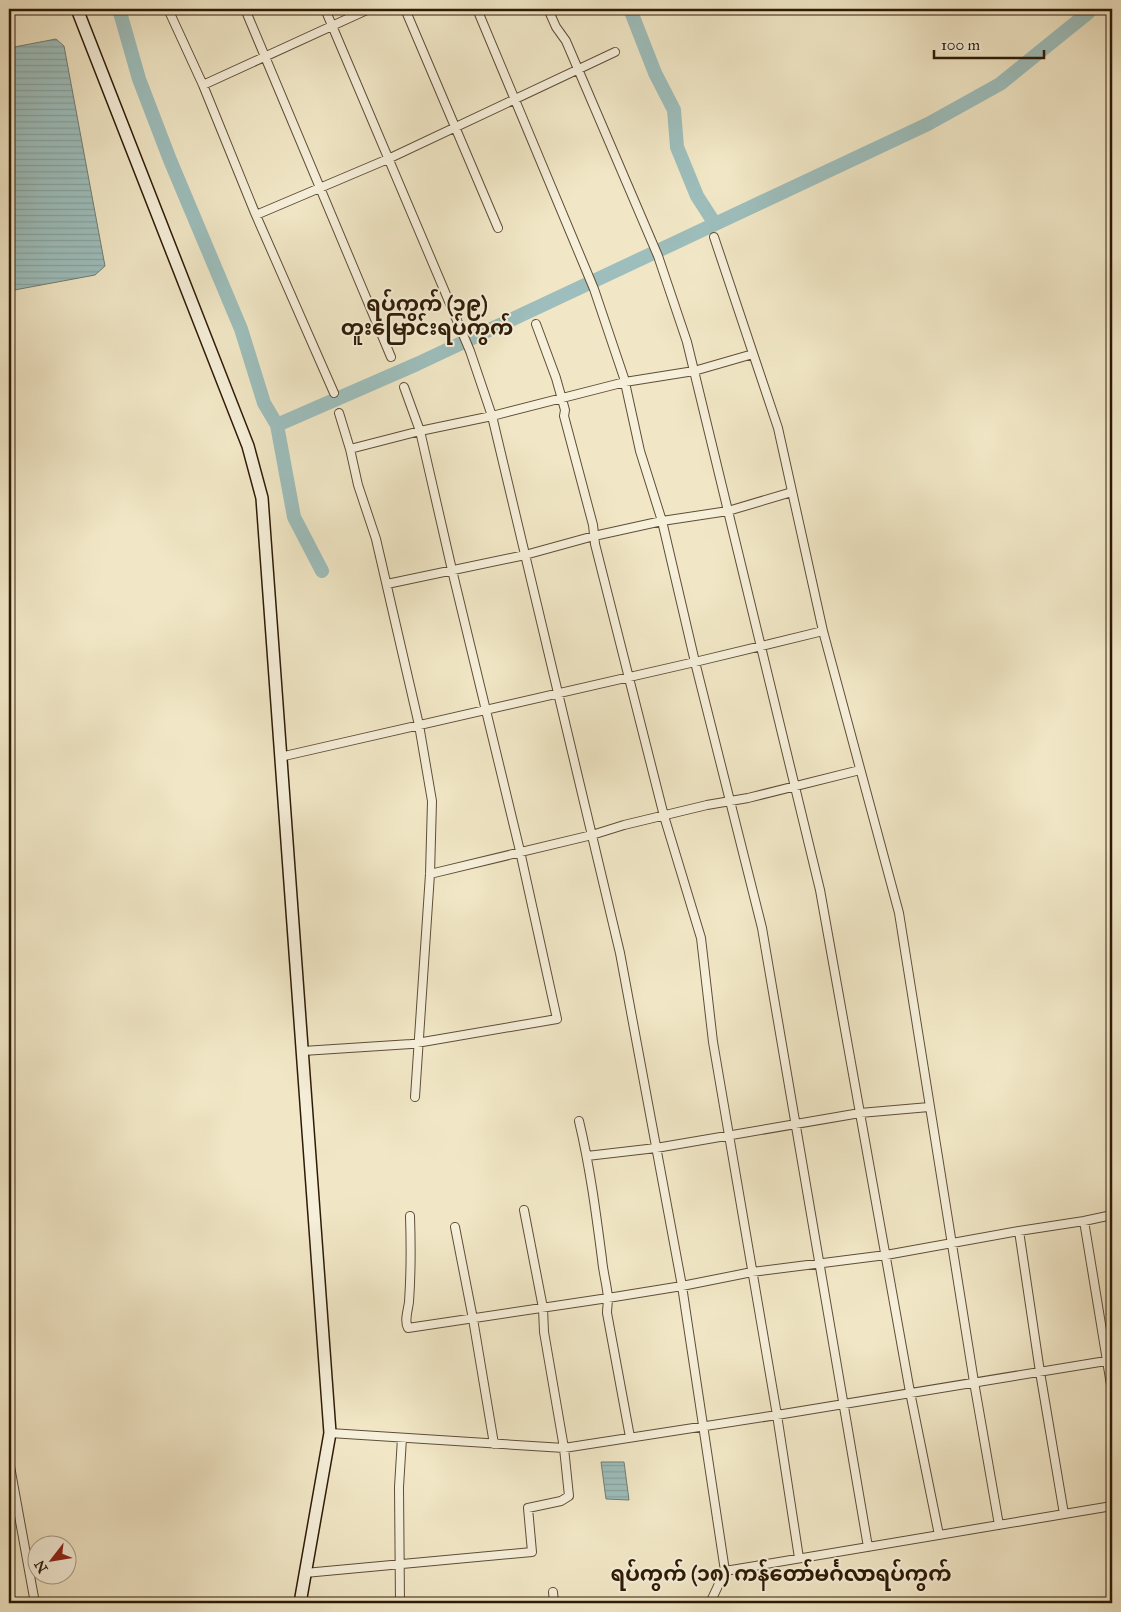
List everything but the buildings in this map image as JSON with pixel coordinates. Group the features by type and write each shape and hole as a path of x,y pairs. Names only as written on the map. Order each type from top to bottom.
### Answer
{"main road":[{"path":"77,9 248,446 262,498 330,1433 300,1603"}],"street":[{"path":"168,9 203,85 256,216 334,394"},
{"path":"245,9 391,357"},
{"path":"325,9 470,352 492,416 620,954 682,1286 725,1571 710,1603"},
{"path":"203,85 369,9"},
{"path":"405,9 498,228"},
{"path":"477,9 594,289 625,382 640,451 662,521 695,662 762,928 868,1547"},
{"path":"548,9 556,27 566,41 658,256 694,371 820,890 910,1392 938,1535"},
{"path":"256,216 388,159 615,52"},
{"path":"714,237 778,428 822,631 899,913 929,1107 999,1525"},
{"path":"536,324 556,378 565,410 564,416 593,525 597,554 664,816 701,938 713,1042 777,1415 799,1558"},
{"path":"350,449 420,431 492,416 625,382 694,371 753,354"},
{"path":"303,1051 418,1042 557,1019 520,851 420,431 404,387"},
{"path":"339,413 358,485 376,539 420,725 432,800 430,874 415,1097"},
{"path":"386,584 525,555 594,536 662,521 728,511 792,492"},
{"path":"280,757 822,631"},
{"path":"430,874 592,835 624,824 707,805 730,802 860,770"},
{"path":"587,1156 656,1148 860,1113 929,1107"},
{"path":"579,1121 594,1192 608,1298 607,1313 630,1437"},
{"path":"305,1573 532,1552 528,1508 561,1501 569,1496 564,1448 544,1332 543,1308 524,1210"},
{"path":"410,1216 411,1256 408,1328 682,1286 752,1272 886,1255 1112,1215"},
{"path":"1084,1221 1110,1360 1112,1391"},
{"path":"455,1227 494,1444"},
{"path":"1019,1231 1064,1514"},
{"path":"330,1433 564,1448 1110,1360"},
{"path":"400,1603 398,1564 402,1438"},
{"path":"9,1460 35,1603"},
{"path":"725,1571 1112,1506"},
{"path":"553,1592 554,1603"}],"water":[{"path":"56,39 64,46 105,266 95,275 9,291 9,48"},
{"path":"601,1462 624,1462 629,1500 606,1499"}],"waterway":[{"path":"119,9 139,79 170,160 241,329 264,403 277,425 294,517 322,571"},
{"path":"630,9 655,73 674,110 677,147 697,196 715,224"},
{"path":"277,425 417,364 928,124 1000,84 1089,12"}],"district":[{"name":"ရပ်ကွက် (၁၉) တူးမြောင်းရပ်ကွက်","path":"427,316"},
{"name":"ရပ်ကွက် (၁၈) ကန်တော်မင်္ဂလာရပ်ကွက်","path":"781,1574"}]}
